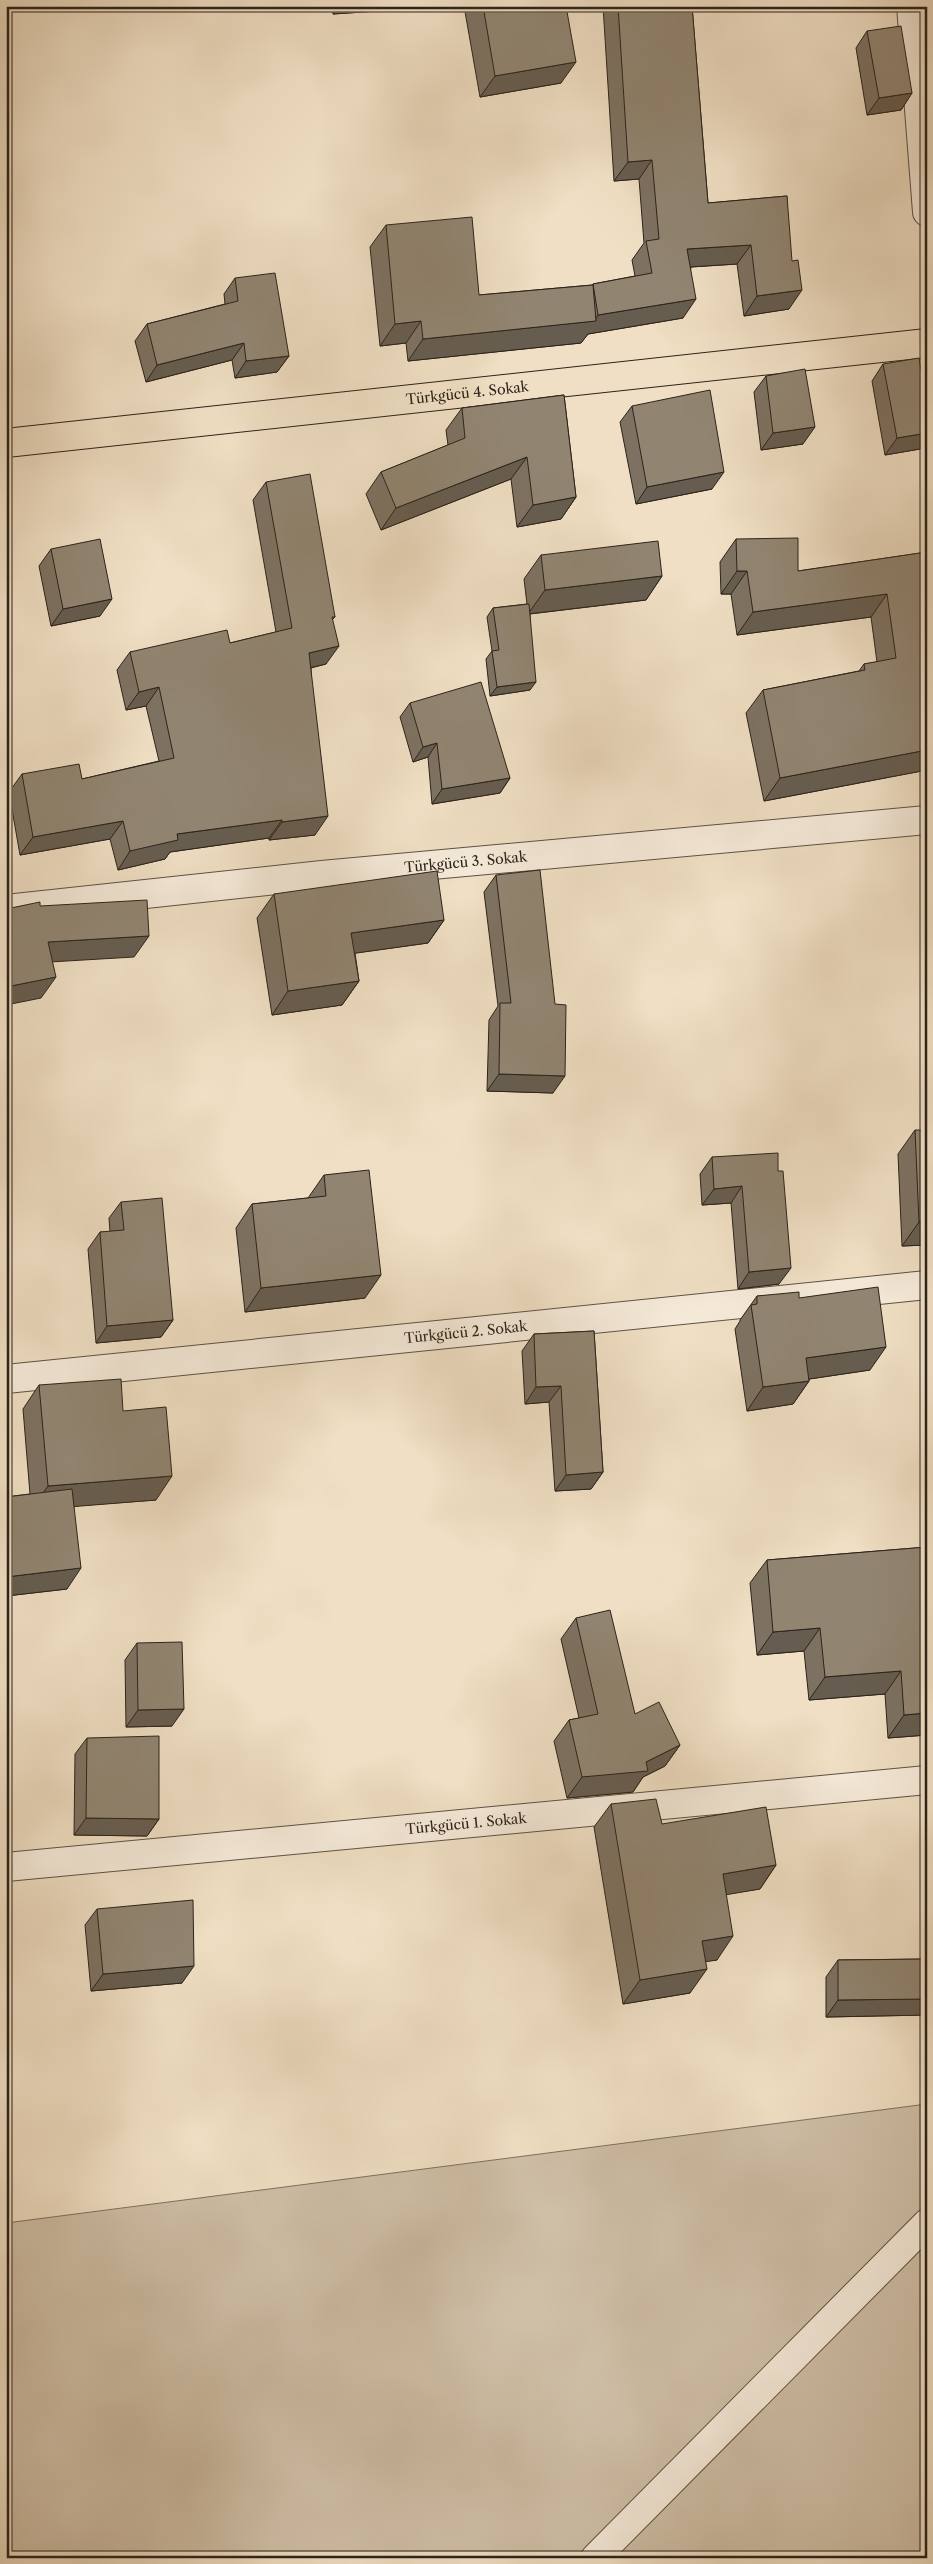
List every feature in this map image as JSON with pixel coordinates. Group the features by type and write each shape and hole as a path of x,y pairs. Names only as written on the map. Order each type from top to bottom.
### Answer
{"main road":[{"name":"Türkgücü 4. Sokak","path":"6,443 927,343"}],"street":[{"path":"912,6 927,212"},
{"name":"Türkgücü 3. Sokak","path":"6,909 322,875 927,820"},
{"name":"Türkgücü 2. Sokak","path":"6,1379 927,1285"},
{"name":"Türkgücü 1. Sokak","path":"6,1867 927,1780"},
{"path":"595,2558 927,2223"}],"shaded area":[{"path":"927,2104 927,2558 6,2558 6,2223"}],"building":[{"path":"483,6 566,6 576,62 495,76"},
{"path":"618,6 692,6 708,203 787,196 792,261 798,260 802,290 757,296 751,245 687,249 696,299 598,315 593,284 652,273 646,241 659,239 652,160 628,162"},
{"path":"901,26 912,93 879,98 867,31"},
{"path":"472,217 479,295 593,285 596,321 423,339 421,321 395,324 386,225"},
{"path":"275,273 289,356 246,361 244,343 157,365 147,324 238,301 235,278"},
{"path":"919,358 927,403 927,433 897,438 883,364"},
{"path":"805,369 815,427 773,433 766,376"},
{"path":"710,390 724,472 647,487 632,406"},
{"path":"564,395 576,497 533,505 527,457 396,508 381,472 465,438 462,408"},
{"path":"310,474 335,617 332,617 339,646 309,653 328,816 177,834 178,840 130,851 123,821 33,837 22,774 79,764 82,779 174,758 159,687 139,692 130,652 227,630 230,643 292,628 266,482"},
{"path":"798,538 798,571 927,552 927,750 780,778 763,690 865,670 864,664 896,658 887,594 753,612 747,571 737,571 736,539"},
{"path":"100,539 112,599 63,609 51,549"},
{"path":"658,541 662,576 545,590 541,555"},
{"path":"529,604 536,682 497,687 492,651 499,650 493,608"},
{"path":"481,682 510,778 442,789 437,743 423,747 410,703"},
{"path":"540,870 555,1004 566,1005 565,1076 499,1074 500,1003 511,1003 496,875"},
{"path":"437,871 444,920 351,933 359,981 288,991 274,894"},
{"path":"147,900 149,936 48,942 56,977 6,987 6,909 40,902 40,906"},
{"path":"915,1130 927,1130 927,1222 919,1222"},
{"path":"778,1153 778,1171 783,1171 791,1268 749,1272 742,1186 714,1189 712,1157"},
{"path":"369,1170 381,1275 261,1288 252,1204 326,1196 324,1175"},
{"path":"162,1198 173,1320 107,1326 100,1232 124,1230 121,1202"},
{"path":"878,1287 886,1347 806,1358 809,1381 763,1387 751,1305 757,1304 757,1296 799,1292 799,1298"},
{"path":"594,1331 603,1472 566,1475 561,1386 536,1387 534,1334"},
{"path":"121,1379 123,1411 166,1407 172,1476 48,1486 39,1385"},
{"path":"72,1489 81,1568 6,1577 6,1497"},
{"path":"927,1547 927,1713 904,1715 901,1671 825,1677 820,1628 773,1632 767,1560"},
{"path":"610,1610 635,1714 659,1702 680,1745 646,1762 648,1771 582,1777 569,1720 598,1714 576,1618"},
{"path":"182,1642 184,1709 138,1710 137,1643"},
{"path":"159,1736 159,1819 86,1818 87,1738"},
{"path":"656,1799 662,1824 766,1807 776,1865 723,1874 733,1936 702,1941 707,1969 640,1980 611,1804"},
{"path":"193,1900 194,1966 103,1974 97,1909"},
{"path":"927,1959 927,1999 838,2000 838,1960"}]}
